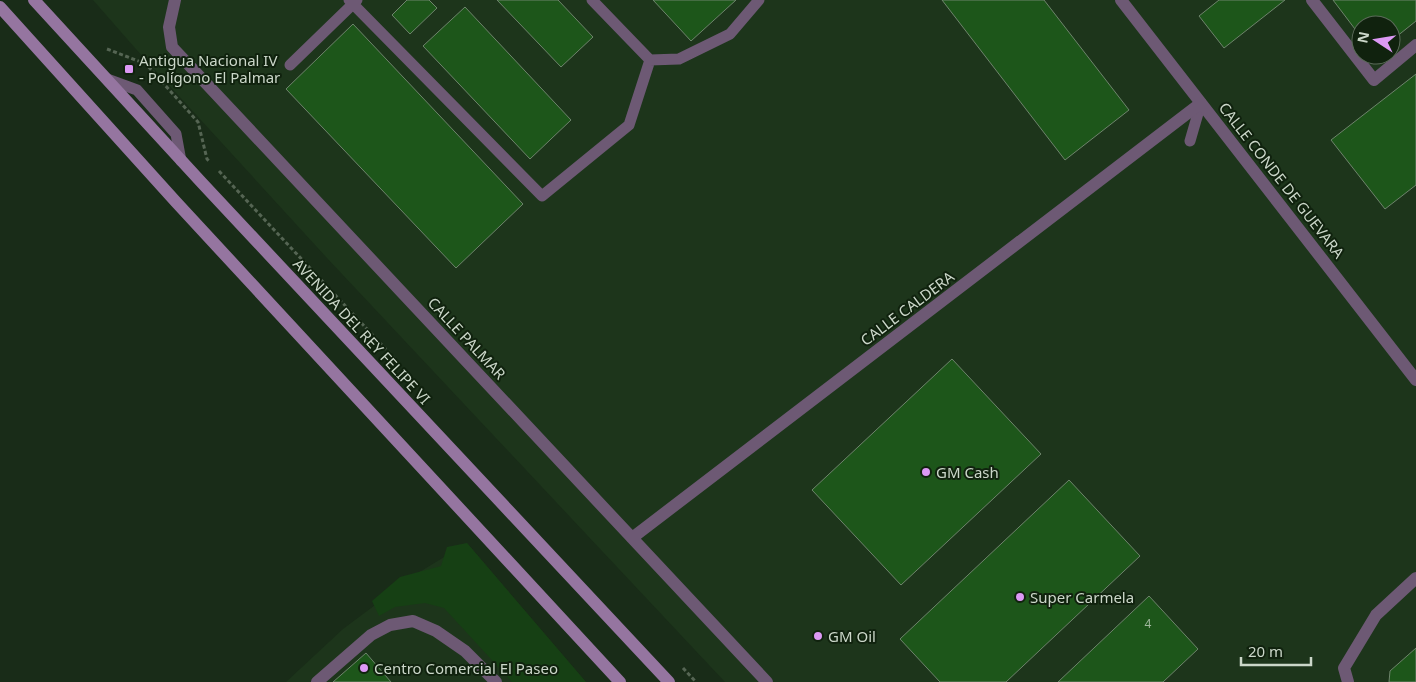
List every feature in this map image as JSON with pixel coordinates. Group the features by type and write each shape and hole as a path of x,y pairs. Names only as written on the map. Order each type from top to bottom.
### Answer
{"main road":[{"name":"AVENIDA DEL REY FELIPE VI","path":"34,0 181,161 669,682"},
{"path":"0,7 176,202 620,682"}],"street":[{"name":"CALLE CONDE DE GUEVARA","path":"1121,0 1416,380"},
{"path":"1312,0 1374,80 1416,45"},
{"name":"CALLE PALMAR","path":"174,2 169,26 172,47 768,682"},
{"name":"CALLE CALDERA","path":"632,538 1202,103"},
{"path":"1348,682 1344,668 1376,615 1416,578"},
{"path":"317,682 371,635 390,625 413,621 436,631 465,650 496,682"}],"lane":[{"path":"592,0 650,60 679,59 730,34 759,0"},
{"path":"290,65 353,1 542,196 629,125 650,60"},
{"path":"1190,141 1202,103"}],"path":[{"path":"101,44 108,51 146,64 198,122 207,159 399,364"},
{"path":"683,668 696,682"}],"shaded area":[{"path":"93,0 1416,0 1416,682 725,682 327,258"},
{"name":"Centro Comercial El Paseo","path":"467,543 586,682 286,682 343,629 418,573"},
{"path":"467,543 586,682 512,682 444,608 425,603 395,607 379,616 372,601 400,577 441,566 447,547"}],"building":[{"path":"407,0 429,0 437,8 410,34 392,15"},
{"path":"497,0 558,0 593,37 561,67"},
{"path":"653,0 736,0 691,41"},
{"path":"942,0 1044,0 1129,110 1065,160"},
{"path":"1219,0 1285,0 1224,48 1199,16"},
{"path":"1333,0 1416,0 1416,21 1401,33 1401,15 1351,15 1351,24"},
{"path":"465,7 571,120 530,159 423,46"},
{"path":"353,24 523,204 456,268 286,89"},
{"path":"1416,74 1416,185 1385,209 1331,140"},
{"name":"GM Cash","path":"952,359 1041,454 901,585 812,490"},
{"name":"Super Carmela","path":"1069,480 1140,556 1006,682 940,682 900,639"},
{"path":"1149,596 1198,649 1163,682 1058,682"},
{"path":"1416,648 1416,682 1389,682 1390,671"},
{"name":"Centro Comercial El Paseo","path":"366,653 391,682 333,682"}],"place":[{"name":"Antigua Nacional IV - Polígono El Palmar","path":"129,69"},
{"name":"GM Cash","path":"926,472"},
{"name":"Super Carmela","path":"1020,597"},
{"name":"GM Oil","path":"818,636"},
{"name":"Centro Comercial El Paseo","path":"364,668"}]}
